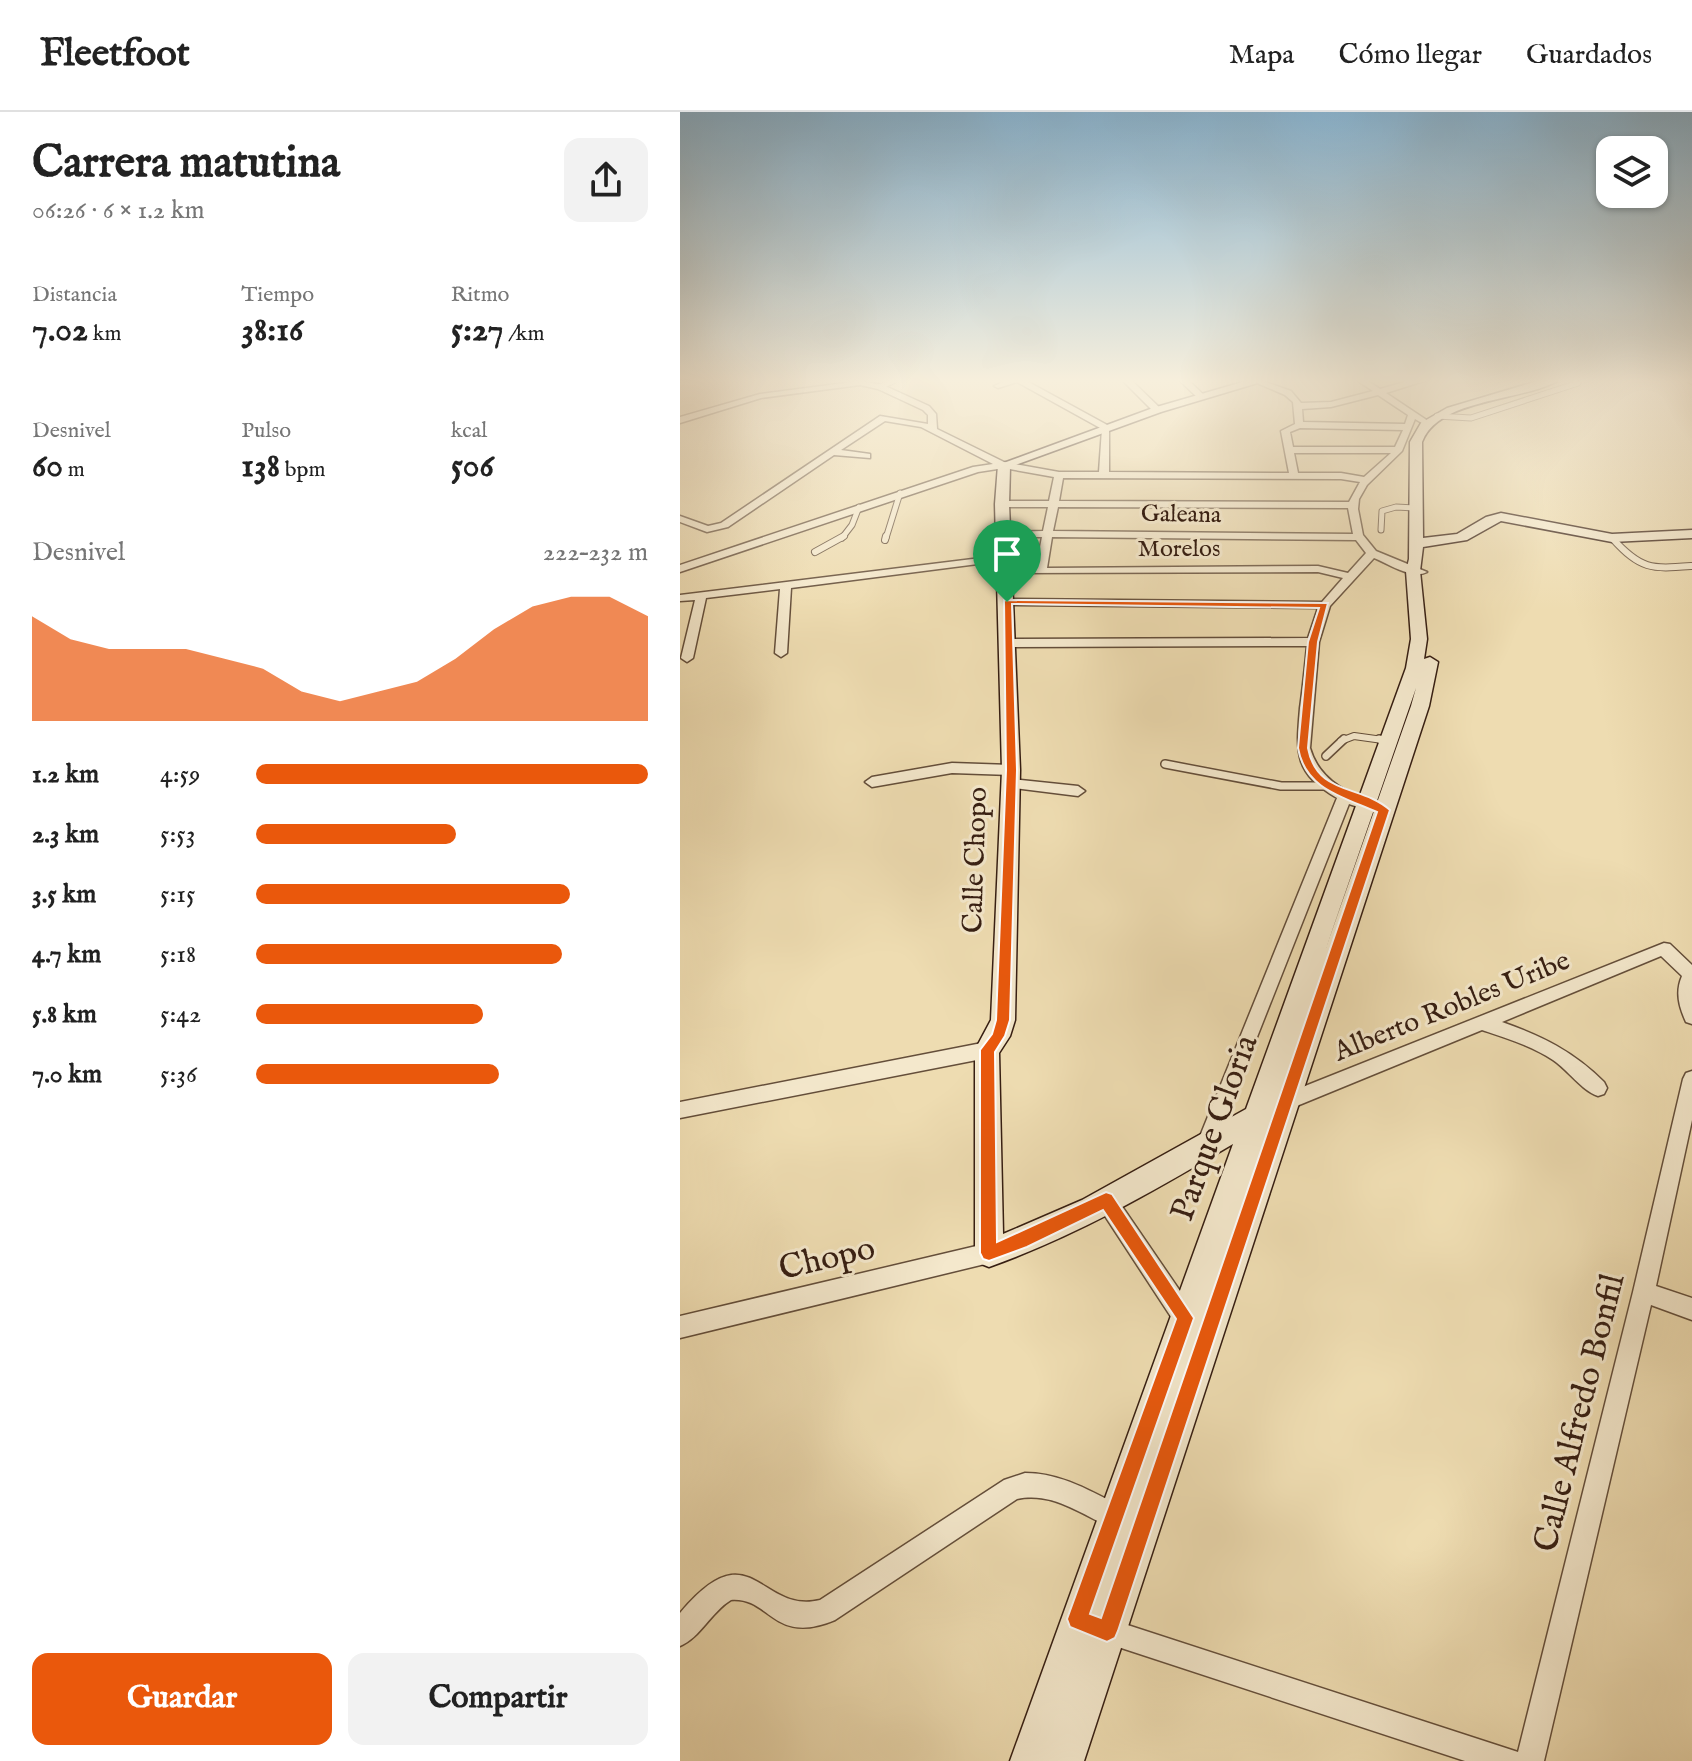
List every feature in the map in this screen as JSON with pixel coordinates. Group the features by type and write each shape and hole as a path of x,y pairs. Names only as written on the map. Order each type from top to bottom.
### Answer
{"main road":[{"path":"1004,465 1029,456"},
{"name":"Parque Gloria","path":"1029,1761 1366,804 1391,741 1414,668 1419,639 1416,456"},
{"name":"Calle Chopo","path":"989,1253 987,1050 998,1036 1003,1020 1011,777 1009,643 1002,504 1004,465"},
{"path":"1417,561 1470,534 1490,518 1501,517 1612,538 1692,534"},
{"name":"Parque Gloria","path":"1065,1761 1284,1103 1366,804 1429,669 1432,639 1417,561"},
{"path":"989,1253 1022,1241 1106,1200 1259,1115"}],"street":[{"path":"680,519 699,528 724,525 827,456"},
{"path":"986,456 1004,465 1059,475 1294,475 1365,480"},
{"path":"1104,475 1105,456"},
{"path":"1290,456 1294,475"},
{"path":"1391,456 1365,480 1351,505 1358,537 1372,553 1417,561"},
{"path":"680,569 900,493 976,469 1004,465"},
{"path":"1041,569 1059,475"},
{"path":"1002,504 1351,505"},
{"name":"Galeana","path":"1004,534 1358,537"},
{"path":"1205,1146 1366,804 1328,786 1314,775 1306,763 1303,748 1313,642 1325,605 1372,553"},
{"name":"Morelos","path":"680,598 1005,564 1041,569 1318,569 1352,577"},
{"path":"781,653 786,585"},
{"path":"687,658 701,596"},
{"path":"1007,602 1325,605"},
{"path":"1009,643 1313,642"},
{"path":"872,782 952,768 1078,791"},
{"name":"Alberto Robles Uribe","path":"1259,1115 1664,949 1692,977"},
{"path":"1692,977 1685,991 1692,1017"},
{"path":"1484,1023 1563,1054 1598,1088"},
{"path":"680,1110 987,1050"},
{"name":"Calle Alfredo Bonfil","path":"1530,1761 1644,1292 1692,1079"},
{"path":"1106,1200 1185,1318"},
{"name":"Chopo","path":"680,1327 989,1253"},
{"path":"1644,1292 1692,1309"},
{"path":"680,1633 702,1607 722,1591 741,1586 759,1592 789,1614 807,1616 826,1611 1012,1488 1029,1482 1047,1485 1115,1517"},
{"path":"1078,1619 1508,1761"}],"lane":[{"path":"885,540 900,493"},
{"path":"815,552 844,538 851,530 859,507"},
{"path":"1381,530 1382,511 1396,507 1415,508"},
{"path":"1612,538 1638,567 1692,566"},
{"path":"1326,756 1338,740 1347,735 1391,741"},
{"path":"1165,764 1281,786 1328,786"}],"route":[{"path":"1007,602 1325,605 1313,642 1303,748 1306,763 1314,775 1328,786 1345,796 1384,810 1107,1631 1078,1619 1185,1318 1106,1200 1022,1241 989,1253 987,1050 998,1036 1003,1020 1011,770 1007,602"}]}
